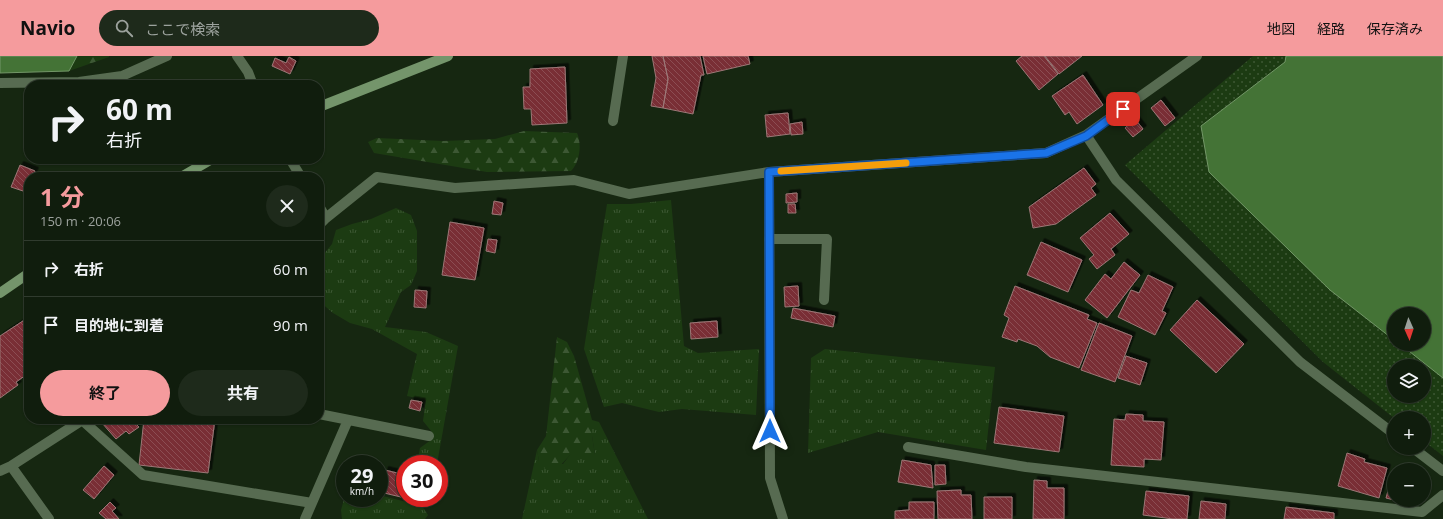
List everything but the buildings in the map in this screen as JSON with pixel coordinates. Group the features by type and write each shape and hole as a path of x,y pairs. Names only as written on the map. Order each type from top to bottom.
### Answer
{"street":[{"path":"93,80 122,76 167,56"},
{"path":"237,56 248,72 251,80"},
{"path":"324,105 448,56"},
{"path":"612,121 623,56"},
{"path":"324,221 377,177 456,188 574,180 629,194 769,172 1046,153 1086,136 1197,56"},
{"path":"0,83 24,83"},
{"path":"1086,136 1116,180 1300,362 1387,429"},
{"path":"189,172 203,164"},
{"path":"769,172 770,478 782,519"},
{"path":"769,239 827,238 824,300"},
{"path":"0,293 24,276"},
{"path":"324,415 429,436"},
{"path":"305,519 348,420"},
{"path":"0,471 11,466 77,424"},
{"path":"87,424 143,475 312,503"},
{"path":"908,447 1026,467 1422,512 1443,495"},
{"path":"1421,455 1443,471"},
{"path":"11,466 49,519"}],"green space":[{"path":"77,56 109,56 109,57 69,71"},
{"path":"1253,56 1443,56 1443,456 1431,447 1431,411 1387,411 1387,412 1323,362 1125,165"},
{"path":"524,131 577,133 580,147 578,158 571,171 487,172 374,153 368,142 377,138 443,141 495,139"},
{"path":"671,200 684,346 698,353 759,349 756,415 682,409 659,412 622,403 604,407 584,349 607,204 631,204"},
{"path":"396,208 411,215 417,231 417,271 411,285 401,292 385,327 426,332 458,346 439,455 419,455 420,448 431,440 432,432 423,421 426,400 407,396 417,354 372,329 350,323 333,313 324,305 324,254 332,244 336,230 371,219"},
{"path":"557,337 567,342 574,356 592,420 592,436 595,455 590,459 572,453 556,470 545,469 539,461 537,450 546,436"},
{"path":"825,349 995,367 986,450 878,432 808,453 811,358"},
{"path":"592,420 599,422 648,519 522,519 537,450 539,461 563,464 572,452 595,455 592,436"},
{"path":"388,497 396,499 396,507 423,507 428,515 425,519 342,519 342,507 388,507"}],"shaded area":[{"path":"0,56 77,56 69,71 0,73"},
{"path":"1286,56 1443,56 1443,378 1431,369 1431,359 1419,359 1409,351 1431,351 1431,307 1387,307 1387,335 1330,290 1209,172 1201,126 1285,62"}],"slow traffic":[{"path":"781,171 906,163"}],"route":[{"path":"770,431 769,172 1046,153 1086,136 1123,109"}]}
